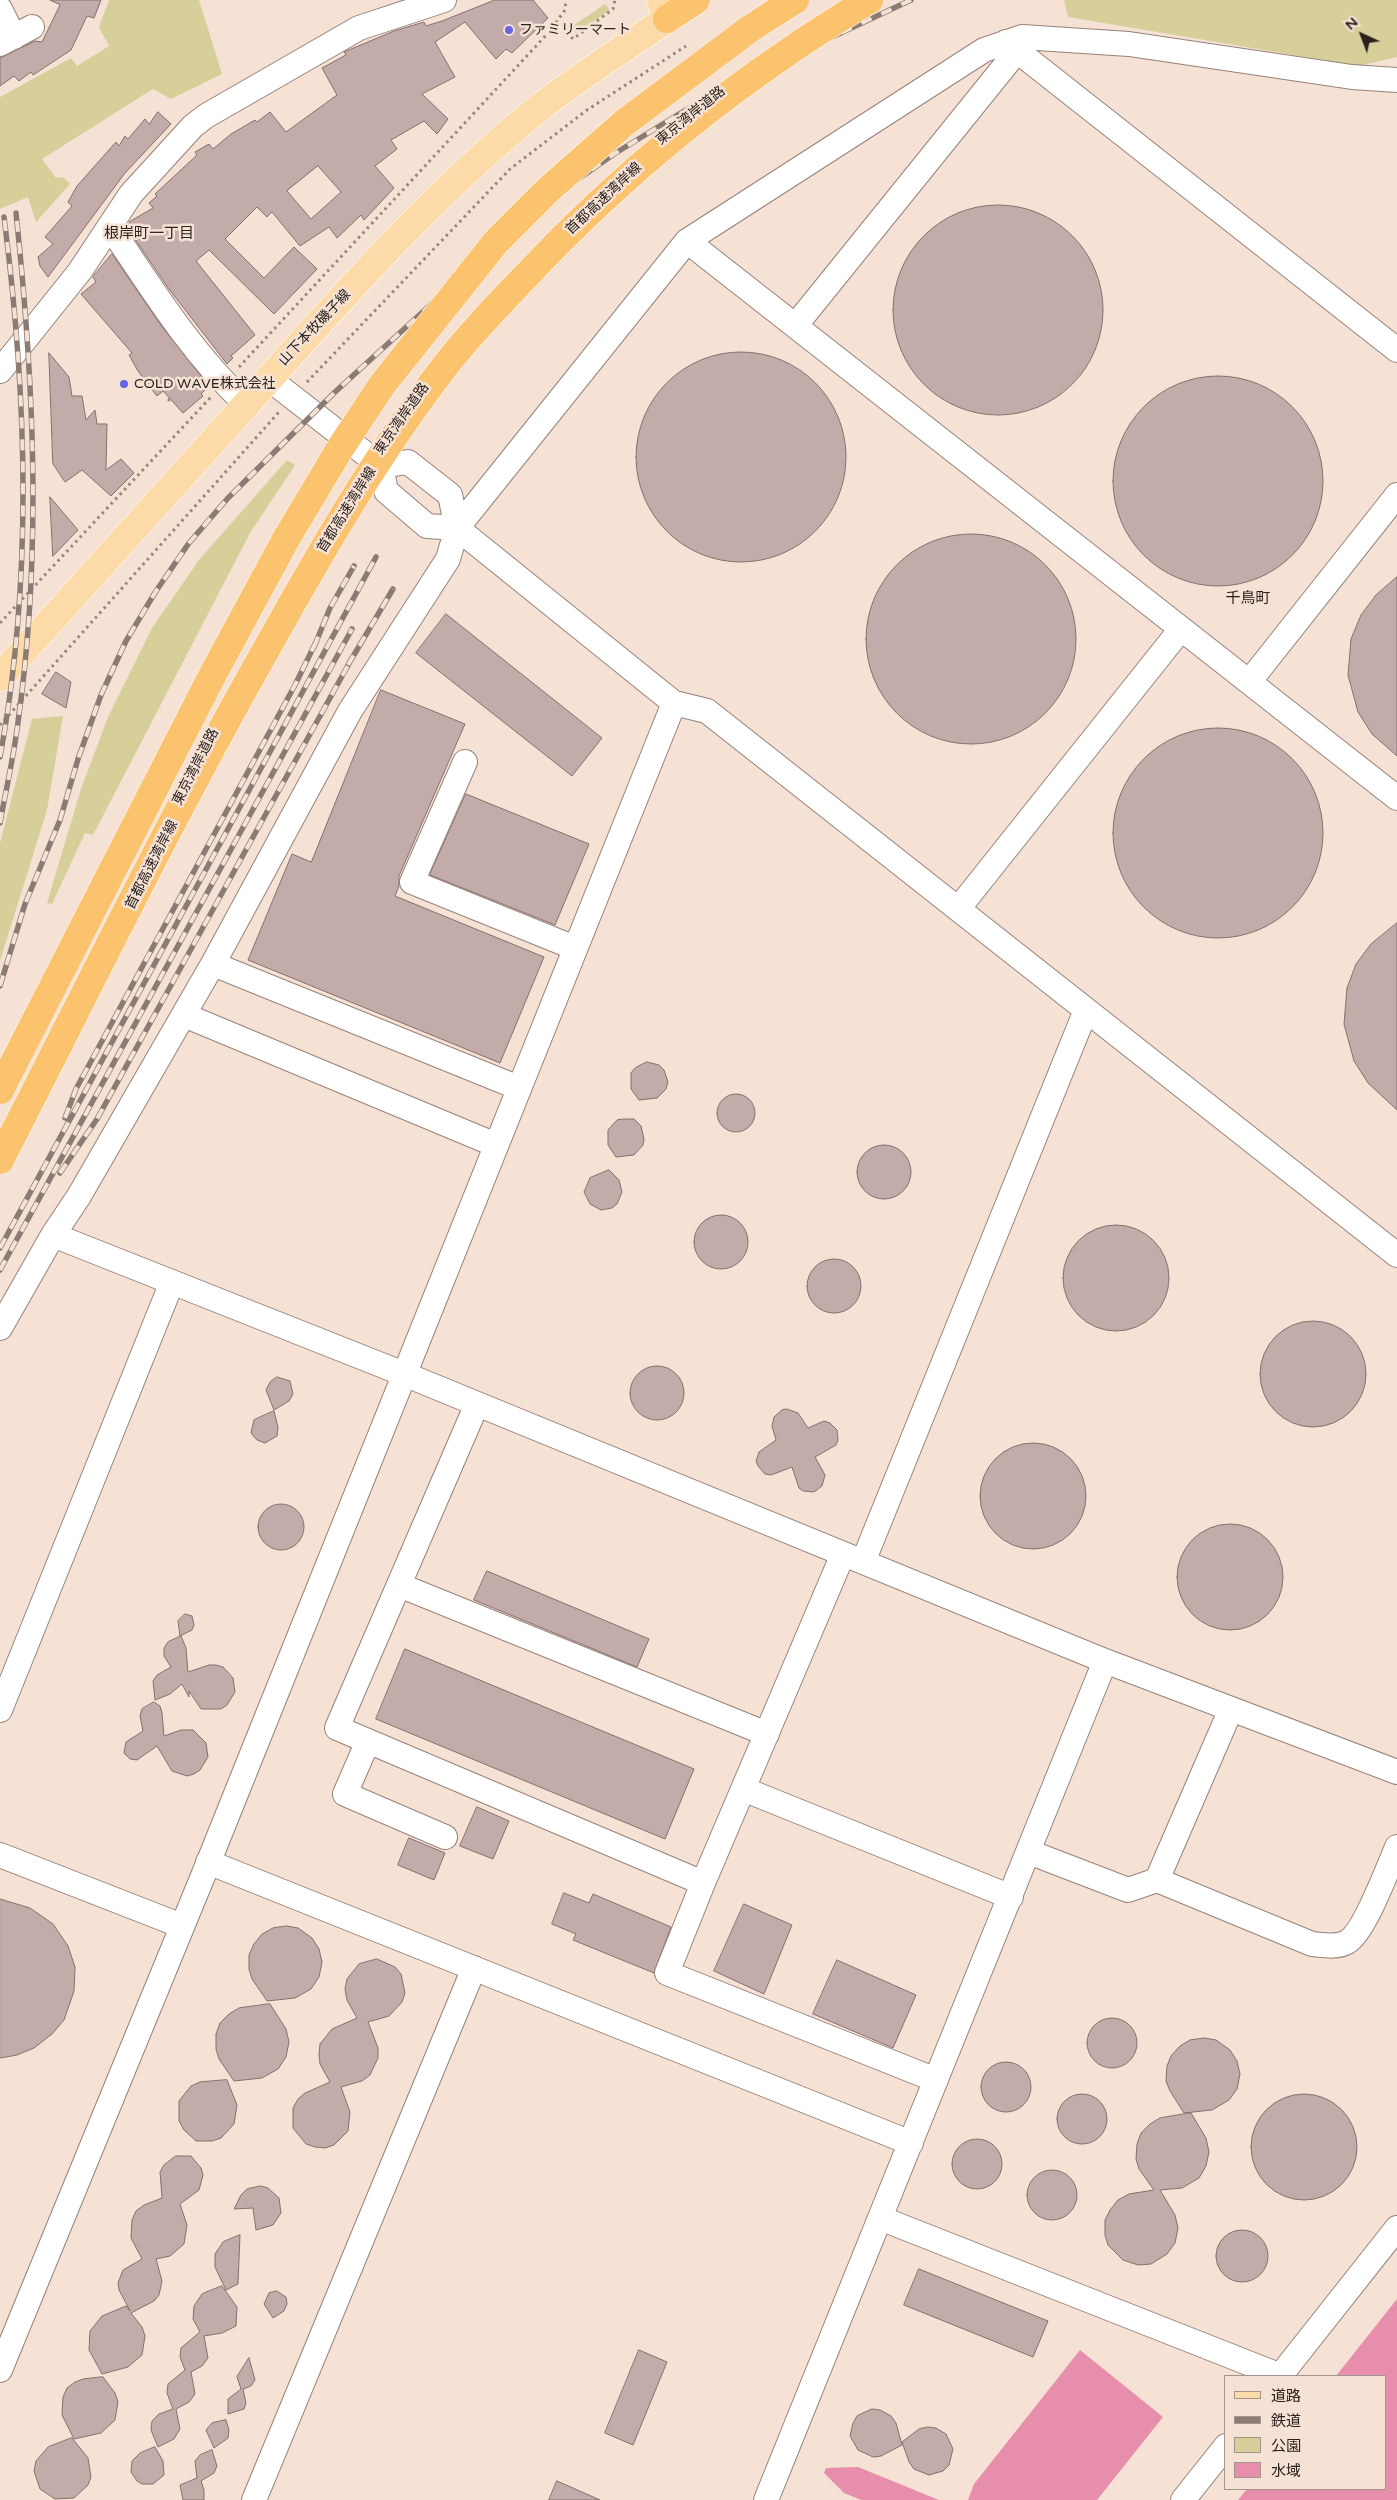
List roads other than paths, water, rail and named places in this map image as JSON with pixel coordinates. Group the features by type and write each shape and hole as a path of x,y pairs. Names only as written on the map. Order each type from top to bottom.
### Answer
{"highway":[{"path":"664,10 696,0"},
{"path":"0,1078 211,665 335,445 374,388 493,241 544,189 626,117 680,74 783,0"},
{"name":"東京湾岸道路","path":"0,1090 212,676 286,539 341,447 382,385 496,242 548,190 624,123 751,28 795,0"},
{"name":"東京湾岸道路","path":"0,1149 218,725 319,545 406,411 444,360 496,298 570,220 681,122 750,69 859,0"},
{"name":"首都高速湾岸線","path":"0,1160 229,714 329,537 394,437 446,366 550,250 598,202 684,127 800,43 869,0"}],"main road":[{"name":"山下本牧磯子線","path":"0,677 268,378 426,211 466,172 664,10"}],"street":[{"path":"0,371 80,270 111,228 131,194 193,126 206,116 359,28 444,0"},
{"path":"0,9 15,36"},
{"path":"795,326 1012,46 1022,37 1129,44 1352,77 1397,80"},
{"path":"0,1328 53,1235 79,1196 213,964 350,711 448,559 457,528 687,241 984,50 1012,46 1397,350"},
{"path":"111,228 173,319 224,383 246,404"},
{"path":"687,241 1397,798"},
{"path":"268,378 381,466 386,491 428,526 457,528 674,703 707,711 1397,1255"},
{"path":"381,466 408,462 450,495 457,528"},
{"path":"1249,682 1397,496"},
{"path":"958,909 1181,629"},
{"path":"0,2370 208,1862 674,703"},
{"path":"465,762 412,882 575,948"},
{"path":"213,964 519,1088"},
{"path":"936,2080 667,1973 703,1883 767,1734 853,1558 1086,1010"},
{"path":"184,1015 496,1145"},
{"path":"53,1235 404,1374 1105,1661 1397,1772"},
{"path":"0,1710 172,1282"},
{"path":"477,1404 337,1728 703,1883"},
{"path":"398,1585 767,1734"},
{"path":"766,2500 1105,1661"},
{"path":"1157,1880 1231,1709"},
{"path":"368,1741 345,1794 445,1836"},
{"path":"744,1789 1011,1897"},
{"path":"1029,1852 1128,1890 1157,1880 1312,1944 1330,1946 1346,1943 1359,1930 1397,1847"},
{"path":"0,1855 182,1926"},
{"path":"208,1862 911,2143"},
{"path":"254,2500 474,1968"},
{"path":"880,2218 1277,2375"},
{"path":"1281,2375 1397,2228"},
{"path":"1183,2500 1224,2449"}],"water":[{"path":"1397,2299 1397,2500 1238,2500 1246,2490 1387,2490 1387,2375 1337,2375"},
{"path":"1080,2350 1163,2417 1097,2500 968,2500 974,2484"},
{"path":"858,2467 939,2500 861,2500 844,2493 824,2473 826,2468"}],"railway":[{"path":"0,986 25,904 60,820 78,759 101,695 126,641 156,591 189,543 228,498 335,392 484,256 574,182 614,154 715,92 911,0"},
{"path":"0,823 16,735 26,659 33,531 31,404 16,213"},
{"path":"0,757 11,690 18,623 23,487 18,352 4,217"},
{"path":"0,1248 376,557"},
{"path":"314,647 330,608 354,566"},
{"path":"348,665 393,589"},
{"path":"0,1270 352,629"},
{"path":"65,1118 76,1089 295,685 316,642"},
{"path":"60,1173 97,1119 351,660"}],"place":[{"name":"ファミリーマート","path":"509,30"},
{"name":"COLD WAVE株式会社","path":"124,384"}],"district":[{"name":"根岸町一丁目","path":"149,234"},
{"name":"千鳥町","path":"1248,599"}]}
